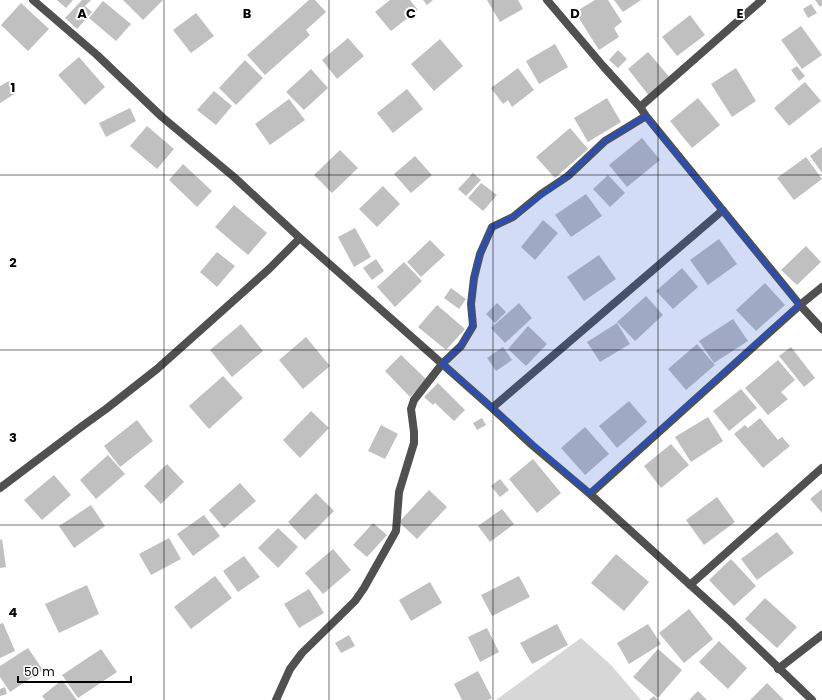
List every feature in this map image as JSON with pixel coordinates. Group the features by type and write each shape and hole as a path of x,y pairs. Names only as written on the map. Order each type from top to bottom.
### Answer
{"street":[{"path":"33,0 97,55 162,117 234,177 300,238 532,445 590,494 730,621 778,669 812,700"},
{"path":"640,107 762,0"},
{"path":"549,1 603,66 640,107 800,305 822,329"},
{"path":"276,700 290,669 302,653 355,601 396,531 399,492 414,443 412,418 414,400 442,364 461,346 473,326 471,304 474,278 480,254 492,227 513,217 541,194 568,176 604,141 646,116"},
{"path":"492,408 723,210"},
{"path":"0,488 157,369 269,269 300,238"},
{"path":"590,494 800,305 822,287"},
{"path":"690,585 822,468"},
{"path":"778,669 822,635"}],"highlighted area":[{"path":"646,116 800,305 590,494 442,364 461,346 473,326 471,304 474,278 480,254 492,227 513,217 568,176 605,141"}],"shaded area":[{"path":"581,638 611,665 641,700 496,700"}],"building":[{"path":"57,0 73,0 66,8"},
{"path":"82,0 91,0 85,6 92,12 77,29 65,18"},
{"path":"123,0 163,0 143,20"},
{"path":"309,0 315,0 326,12 306,30 310,35 265,75 247,55"},
{"path":"390,0 410,0 418,10 391,31 375,12"},
{"path":"423,0 433,0 427,5"},
{"path":"487,0 518,0 523,9 500,22"},
{"path":"595,0 608,0 622,22 614,28 619,37 599,50 575,12"},
{"path":"614,0 641,0 623,12"},
{"path":"815,0 822,0 822,5 820,7"},
{"path":"103,1 131,24 116,41 89,18"},
{"path":"21,3 49,29 28,51 1,25"},
{"path":"811,4 817,13 808,18 803,9"},
{"path":"196,13 214,36 191,53 173,30"},
{"path":"690,15 705,35 677,56 662,37"},
{"path":"801,26 822,55 802,69 781,40"},
{"path":"348,38 364,56 337,79 322,60"},
{"path":"440,39 463,66 434,91 411,64"},
{"path":"555,44 568,67 539,84 526,61"},
{"path":"618,50 627,59 618,68 609,60"},
{"path":"648,52 671,79 650,97 628,69"},
{"path":"79,57 105,87 85,105 58,75"},
{"path":"245,60 263,78 236,105 219,88"},
{"path":"797,66 805,76 799,81 791,70"},
{"path":"518,68 534,90 512,107 508,100 503,104 491,88"},
{"path":"736,68 756,101 732,117 711,84"},
{"path":"311,69 328,88 304,110 286,92"},
{"path":"9,81 16,93 0,103 0,86"},
{"path":"805,82 821,101 789,126 774,108"},
{"path":"407,89 423,109 393,133 377,113"},
{"path":"214,91 232,106 216,125 197,110"},
{"path":"607,98 621,122 588,142 574,118"},
{"path":"698,98 720,125 692,148 670,121"},
{"path":"289,99 305,120 270,145 255,124"},
{"path":"130,108 136,121 106,137 99,123"},
{"path":"147,126 174,149 157,169 130,146"},
{"path":"570,128 588,149 555,178 536,157"},
{"path":"642,138 660,160 627,187 609,165"},
{"path":"822,147 822,173 810,156"},
{"path":"340,150 358,168 332,193 314,175"},
{"path":"415,156 432,175 411,193 394,174"},
{"path":"806,157 822,179 794,200 777,178"},
{"path":"183,164 212,191 197,207 169,180"},
{"path":"473,173 481,180 466,196 458,189"},
{"path":"608,175 625,193 610,207 593,189"},
{"path":"481,183 497,195 483,211 468,198"},
{"path":"383,186 400,204 377,227 359,209"},
{"path":"586,194 602,216 571,237 555,215"},
{"path":"234,205 267,233 248,255 215,227"},
{"path":"543,220 558,233 535,260 521,247"},
{"path":"355,228 371,257 354,267 338,237"},
{"path":"719,239 737,264 708,285 690,260"},
{"path":"430,240 445,255 421,277 407,262"},
{"path":"806,246 821,262 797,285 781,270"},
{"path":"217,252 235,266 217,287 200,272"},
{"path":"599,255 616,279 584,301 567,277"},
{"path":"376,259 384,271 372,280 363,268"},
{"path":"404,262 422,281 395,307 377,287"},
{"path":"682,268 698,287 673,309 656,291"},
{"path":"765,283 785,305 756,331 736,310"},
{"path":"451,288 466,299 459,309 444,298"},
{"path":"646,296 663,315 635,341 617,322"},
{"path":"497,303 506,312 495,323 486,314"},
{"path":"519,303 532,318 505,343 491,328"},
{"path":"437,305 465,329 446,350 418,327"},
{"path":"733,319 748,341 714,363 699,341"},
{"path":"617,323 630,344 600,362 587,342"},
{"path":"241,324 263,351 232,377 210,350"},
{"path":"528,326 547,344 526,366 508,349"},
{"path":"306,337 330,366 303,389 279,360"},
{"path":"697,344 715,365 686,390 668,369"},
{"path":"503,347 512,360 496,371 487,358"},
{"path":"791,347 815,378 804,387 779,356"},
{"path":"401,355 427,380 410,397 385,371"},
{"path":"778,360 795,380 781,392 788,399 768,415 745,388"},
{"path":"223,376 243,398 209,429 189,406"},
{"path":"438,383 465,410 454,421 435,403 433,405 424,397"},
{"path":"741,389 757,408 729,431 713,411"},
{"path":"629,401 647,422 617,448 599,426"},
{"path":"311,411 329,428 300,458 283,440"},
{"path":"708,417 723,441 691,462 675,437"},
{"path":"482,418 486,425 477,430 473,423"},
{"path":"760,418 778,440 782,437 790,446 763,468 734,434 745,425 748,428"},
{"path":"137,420 153,441 120,467 104,446"},
{"path":"381,425 398,434 385,459 368,451"},
{"path":"585,427 609,454 585,475 561,448"},
{"path":"671,444 689,465 661,488 644,466"},
{"path":"108,455 125,474 96,499 80,480"},
{"path":"533,459 561,493 537,513 509,479"},
{"path":"167,464 184,482 161,504 144,486"},
{"path":"54,475 71,495 42,520 24,500"},
{"path":"500,479 509,490 500,497 491,486"},
{"path":"240,483 256,501 224,528 209,510"},
{"path":"822,489 822,513 810,499"},
{"path":"429,490 447,507 417,539 399,522"},
{"path":"316,493 334,511 305,540 288,522"},
{"path":"717,497 735,522 704,545 686,520"},
{"path":"91,505 105,526 74,548 59,526"},
{"path":"502,509 514,524 490,542 478,526"},
{"path":"204,515 220,536 193,556 177,534"},
{"path":"373,523 387,535 367,557 353,545"},
{"path":"278,528 298,547 278,568 258,548"},
{"path":"777,532 794,553 757,580 741,559"},
{"path":"169,538 181,559 151,575 139,554"},
{"path":"2,539 6,567 0,568 0,540"},
{"path":"333,549 351,570 323,594 305,573"},
{"path":"616,554 649,582 624,611 591,583"},
{"path":"244,556 260,577 238,592 223,571"},
{"path":"731,559 756,586 734,606 709,580"},
{"path":"215,576 232,598 191,629 174,607"},
{"path":"519,576 530,597 492,616 481,595"},
{"path":"430,582 442,603 411,621 399,600"},
{"path":"87,585 99,614 59,633 45,604"},
{"path":"309,589 324,613 299,628 284,604"},
{"path":"765,598 797,627 777,648 745,619"},
{"path":"689,609 713,639 684,663 659,633"},
{"path":"3,623 15,651 0,658 0,624"},
{"path":"557,624 568,645 532,664 520,643"},
{"path":"648,624 661,644 629,664 617,643"},
{"path":"487,628 499,652 480,662 468,637"},
{"path":"349,635 355,646 341,653 335,643"},
{"path":"719,641 747,668 728,689 699,662"},
{"path":"28,648 43,670 10,692 0,677 0,666"},
{"path":"101,649 117,672 78,698 62,675"},
{"path":"658,649 682,670 658,698 633,677"},
{"path":"478,671 492,698 488,700 462,700 454,684"},
{"path":"62,680 77,700 45,700 42,696"},
{"path":"767,683 784,700 750,700"},
{"path":"5,687 7,694 0,696 0,689"},
{"path":"698,691 707,700 689,700"},
{"path":"654,696 658,700 649,700"}]}
